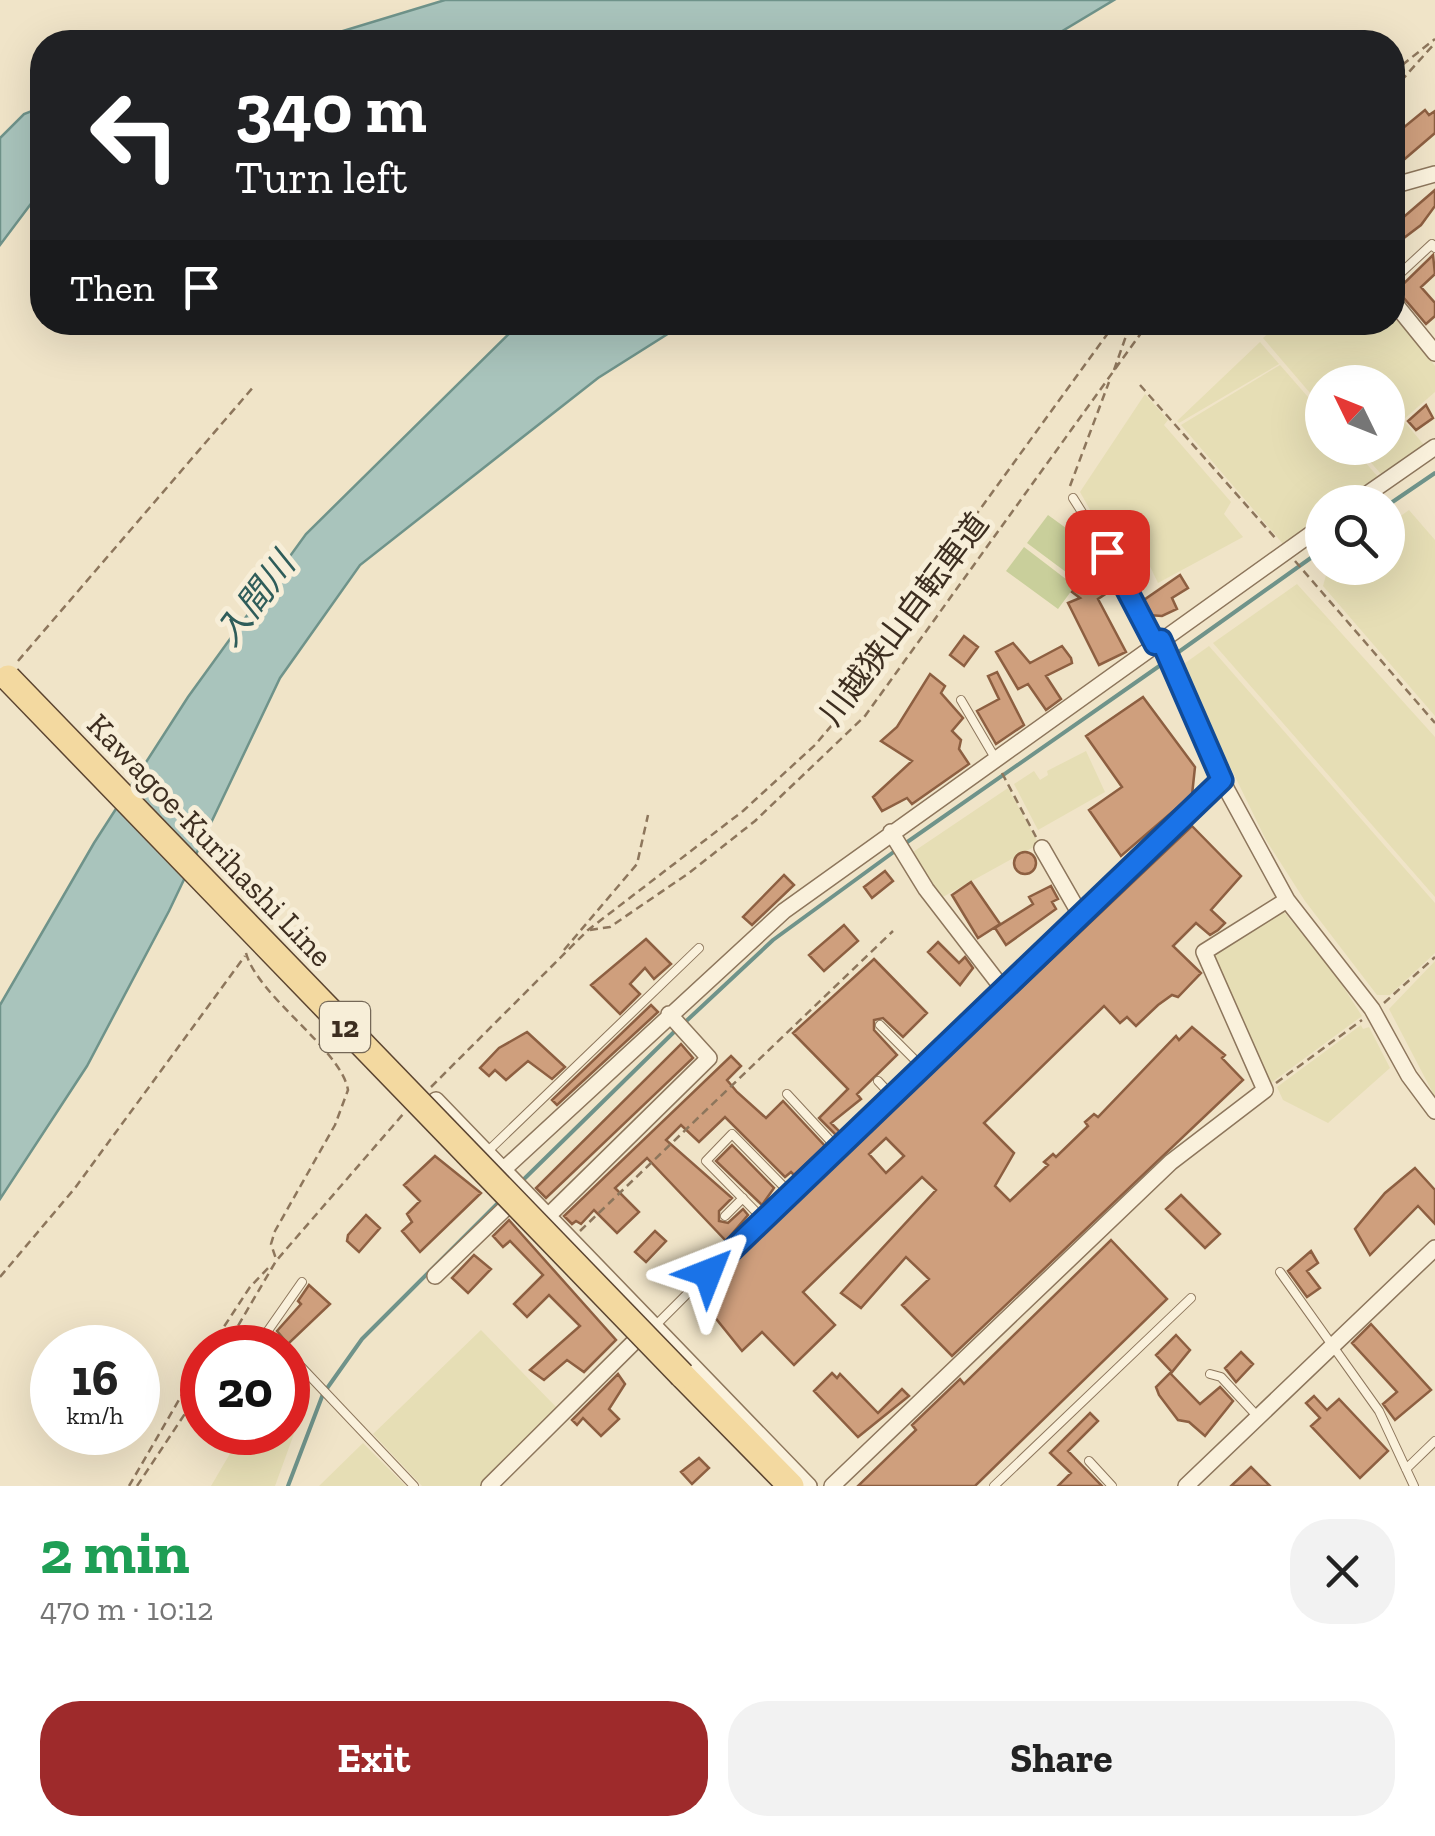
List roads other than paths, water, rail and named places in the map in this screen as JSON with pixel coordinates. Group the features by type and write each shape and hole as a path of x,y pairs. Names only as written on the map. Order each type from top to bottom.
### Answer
{"main road":[{"name":"Kawagoe-Kurihashi Line","path":"5,672 791,1486"}],"street":[{"path":"1405,182 1435,174"},
{"path":"1405,315 1434,348"},
{"path":"1380,485 1435,447"},
{"path":"504,1170 784,911 1305,538"},
{"path":"1158,642 1222,780 1287,900 1374,1012 1409,1076 1435,1111"},
{"path":"734,1246 1222,780"},
{"path":"891,832 926,889 1003,989"},
{"path":"1042,848 1080,916"},
{"path":"832,1486 1171,1162 1265,1090 1204,952 1287,900"},
{"path":"548,1216 709,1058 669,1014"},
{"path":"432,1095 809,1486"},
{"path":"435,1276 524,1191"},
{"path":"572,1238 571,1267 576,1280 774,1486"},
{"path":"1186,1486 1435,1248"},
{"path":"488,1486 634,1342"}],"lane":[{"path":"1405,269 1432,244 1435,248"},
{"path":"1073,498 1158,642"},
{"path":"961,700 995,758"},
{"path":"487,1152 698,948"},
{"path":"880,1024 922,1067"},
{"path":"878,1081 892,1096"},
{"path":"787,1094 837,1148"},
{"path":"763,1219 706,1161 732,1134 790,1193"},
{"path":"725,1216 743,1198"},
{"path":"656,1325 734,1246"},
{"path":"1280,1272 1379,1411 1414,1486"},
{"path":"272,1325 302,1282"},
{"path":"994,1486 1190,1298"},
{"path":"1210,1374 1221,1377 1258,1417"},
{"path":"310,1376 414,1486"},
{"path":"1406,1469 1435,1442"},
{"path":"1090,1462 1112,1486"}],"water":[{"path":"445,0 1114,0 1064,30 346,30"},
{"path":"30,112 30,205 0,245 0,138"},
{"path":"508,335 666,335 598,378 360,565 280,678 169,911 87,1066 0,1199 0,1005 94,843 188,697 306,534"}],"waterway":[{"path":"1405,493 1435,473"},
{"path":"1173,656 1305,562"},
{"path":"903,845 1165,662"},
{"path":"682,1025 773,940 895,851"},
{"path":"521,1182 675,1031"},
{"path":"288,1486 323,1394 362,1339 499,1202"}],"water label":[{"name":"入間川","path":"255,599"}]}
